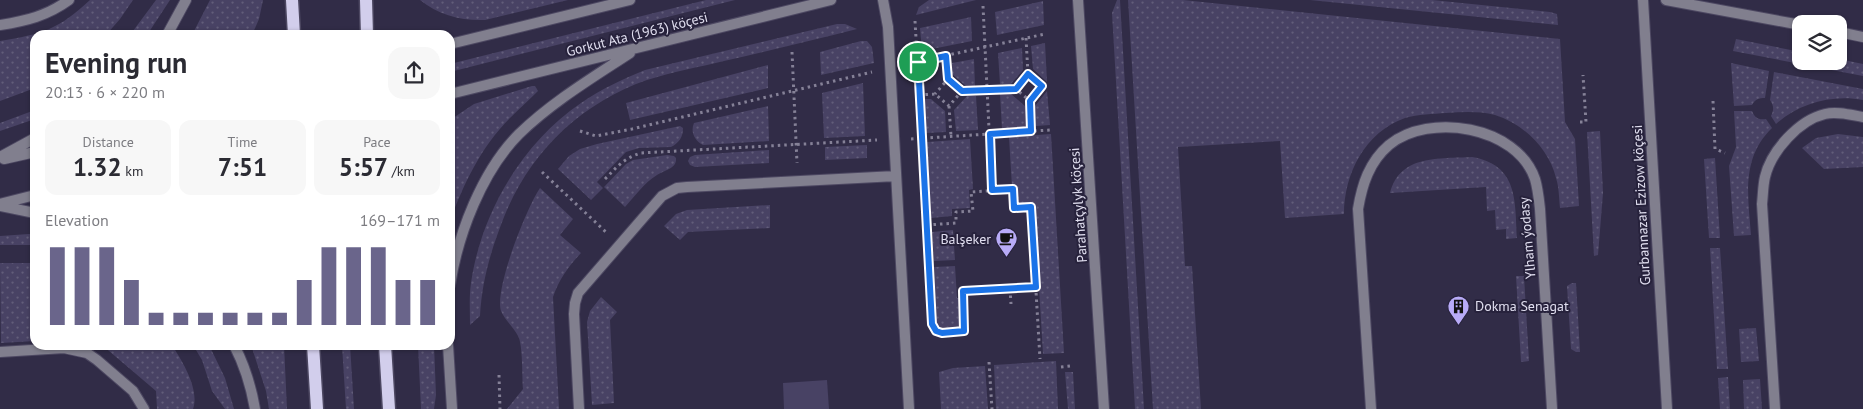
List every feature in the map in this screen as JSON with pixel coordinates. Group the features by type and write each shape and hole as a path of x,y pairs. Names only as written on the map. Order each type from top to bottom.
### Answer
{"main road":[{"path":"292,0 294,30"},
{"path":"366,0 367,30"},
{"path":"313,350 317,409"},
{"path":"385,350 390,409"}],"street":[{"path":"0,25 24,22 41,17 56,10 69,0"},
{"path":"170,30 186,0"},
{"path":"455,43 630,0"},
{"name":"Gorkut Ata (1963) köçesi","path":"455,93 831,0"},
{"path":"883,0 888,28 909,409"},
{"name":"Parahatçylyk köçesi","path":"1078,0 1104,409"},
{"name":"Gurbannazar Ezizow köçesi","path":"1642,0 1668,409"},
{"path":"1666,0 1792,23"},
{"path":"1847,34 1863,37"},
{"path":"455,258 464,226 478,196 502,154 519,134 557,103 637,48"},
{"path":"1775,409 1762,204 1765,175 1790,134 1808,121 1825,114 1840,113 1863,117"},
{"name":"Ylham ýodasy","path":"1371,409 1358,209 1362,187 1370,168 1388,146 1406,135 1443,128 1469,129 1486,133 1504,142 1523,158 1535,179 1540,209 1552,409"},
{"path":"0,158 30,141"},
{"path":"0,158 30,153"},
{"path":"579,409 575,303 578,293 662,196 677,188 896,176"},
{"path":"0,205 30,196"},
{"path":"0,205 30,212"},
{"path":"0,352 32,350"},
{"path":"73,350 86,353 97,360 133,391 144,409"},
{"path":"237,350 243,361 250,382 254,409"},
{"path":"448,350 452,409"}],"path":[{"path":"983,6 992,190"},
{"path":"915,21 932,324 936,331 942,333 964,331 963,291 1036,287"},
{"path":"912,63 1045,34"},
{"path":"1016,89 1028,74 1026,38"},
{"path":"792,52 798,181"},
{"path":"946,56 948,79 962,91 1016,89 1030,101"},
{"path":"580,131 596,136 875,72"},
{"path":"1028,74 1042,86 1048,86"},
{"path":"1580,122 1586,122 1583,75"},
{"path":"935,94 948,79"},
{"path":"1031,131 1030,101 1042,86"},
{"path":"951,136 949,106 962,91"},
{"path":"919,95 935,94 949,106"},
{"path":"1713,101 1715,148 1725,153"},
{"path":"914,138 1050,130"},
{"path":"605,179 623,160 640,153 878,140"},
{"path":"542,172 620,245"},
{"path":"927,225 956,223 956,212 973,211 971,192 1013,189 1014,208 1031,207 1040,359"},
{"path":"1010,289 1011,304"},
{"path":"989,362 992,409"},
{"path":"1060,367 1070,366"},
{"path":"499,375 500,409"}],"shaded area":[{"path":"90,0 133,0 110,30 46,30 59,24"},
{"path":"156,0 170,0 150,30 134,30"},
{"path":"210,0 263,0 259,19 254,30 195,30"},
{"path":"420,0 568,0 485,20 476,20 442,13"},
{"path":"706,0 735,0 455,71 455,63"},
{"path":"929,0 976,0 916,15 919,7"},
{"path":"1117,0 1120,0 1144,409 1135,409 1112,13"},
{"path":"1128,0 1183,0 1560,39 1565,122 1575,139 1579,206 1560,208 1553,167 1534,139 1506,119 1477,112 1420,115 1405,118 1379,133 1368,144 1353,170 1348,184 1344,214 1285,218 1280,141 1178,147 1185,266 1192,266 1201,409 1153,409"},
{"path":"1310,0 1432,0 1550,12 1557,14 1558,25"},
{"path":"1043,1 1044,25 997,35 995,12"},
{"path":"971,17 972,41 922,51 920,28"},
{"path":"837,24 845,24 857,29 647,80 600,102 580,116 543,151 515,193 491,253 485,278 480,316 470,325 470,288 476,257 484,231 508,182 523,159 540,138 560,119 596,93 645,70"},
{"path":"30,35 30,90 0,101 0,41"},
{"path":"1736,39 1792,50 1792,62 1733,51"},
{"path":"867,41 872,47 874,63 821,75 820,52"},
{"path":"1045,43 1047,82 1033,69 1031,46"},
{"path":"1022,48 1023,70 1011,84 1000,84 998,53"},
{"path":"974,59 975,86 966,86 952,74 952,63"},
{"path":"1847,61 1863,64 1863,76 1832,70 1847,70"},
{"path":"1731,63 1769,71 1765,98 1757,99 1752,105 1734,106"},
{"path":"768,65 768,88 630,120 626,103"},
{"path":"1774,72 1863,89 1863,100 1840,98 1817,102 1795,111 1776,124 1771,116 1773,108 1770,100"},
{"path":"863,83 865,136 824,138 822,93"},
{"path":"532,86 535,86 538,91 510,118 490,141 467,179 455,208 455,117 474,104"},
{"path":"1047,91 1050,125 1036,126 1035,106"},
{"path":"1000,94 1011,94 1025,106 1026,127 1002,129"},
{"path":"967,96 976,96 978,130 956,131 954,110"},
{"path":"924,99 931,99 945,111 946,132 926,133"},
{"path":"768,106 769,141 703,145 694,136 694,123"},
{"path":"1734,111 1752,111 1757,118 1766,119 1772,128 1755,152 1751,165 1748,192 1751,235 1734,236 1729,166 1736,147"},
{"path":"30,112 30,121 0,131 0,123"},
{"path":"680,126 683,128 681,137 671,147 639,148 626,152 597,182 603,188 591,200 558,169 569,156 580,149"},
{"path":"1600,131 1603,193 1598,255 1594,256 1587,132"},
{"path":"1051,134 1064,353 1043,354 1034,204 1017,205 1016,187 1012,187 1009,137"},
{"path":"1838,134 1863,137 1863,167 1824,169 1802,148 1816,138"},
{"path":"970,139 973,189 969,190 970,208 952,209 952,216 931,218 927,142"},
{"path":"867,145 867,158 825,160 825,147"},
{"path":"769,150 769,163 695,167 690,165 688,161 690,157 695,155"},
{"path":"667,155 676,158 674,165 648,182 625,207 604,187 626,164 633,160"},
{"path":"1472,157 1487,161 1506,176 1514,198 1517,238 1506,239 1506,229 1496,230 1495,210 1487,211 1486,187 1390,193 1395,180 1412,165 1435,159"},
{"path":"1715,158 1720,238 1709,238 1704,159"},
{"path":"540,188 573,219 560,235 581,253 558,284 553,297 559,409 507,409 523,389 522,361 520,340 501,311 502,285 520,229"},
{"path":"770,205 770,228 688,232 680,240 664,226 676,214 687,210"},
{"path":"953,230 955,260 934,261 932,232"},
{"path":"30,234 30,245 0,245 0,236"},
{"path":"1710,248 1720,248 1728,369 1717,369"},
{"path":"0,263 30,263 30,341 1,343"},
{"path":"955,266 957,298 960,298 962,329 943,329 937,325 934,267"},
{"path":"1516,276 1524,276 1529,361 1521,362"},
{"path":"1576,283 1580,352 1571,349 1567,286"},
{"path":"601,297 617,312 610,320 614,403 592,405 587,322 590,311"},
{"path":"1756,328 1759,361 1741,362 1739,329"},
{"path":"108,350 175,350 192,384 195,401 193,409 157,409 156,391"},
{"path":"196,350 211,350 225,378 234,409 225,409 212,391 202,360"},
{"path":"253,350 284,350 287,409 269,409 266,391"},
{"path":"342,350 350,350 354,409 346,409"},
{"path":"418,350 434,350 436,395 434,409 421,409"},
{"path":"1056,361 1058,409 996,409 994,365"},
{"path":"985,366 988,409 941,409 939,372 953,368"},
{"path":"1065,372 1073,372 1075,409 1068,409"},
{"path":"1728,377 1730,409 1720,409 1718,378"},
{"path":"1760,379 1762,409 1744,409 1743,380"},
{"path":"827,380 829,409 784,409 783,383"}],"place":[{"name":"Balşeker","path":"1007,258"},
{"name":"Dokma Senagat","path":"1459,325"}],"route":[{"path":"946,56 948,79 962,91 1016,89 1028,74 1042,86 1030,101 1031,131 990,134 992,190 1013,189 1014,208 1031,207 1036,287 963,291 964,331 938,333 933,329 932,324 918,62 946,56"}]}
